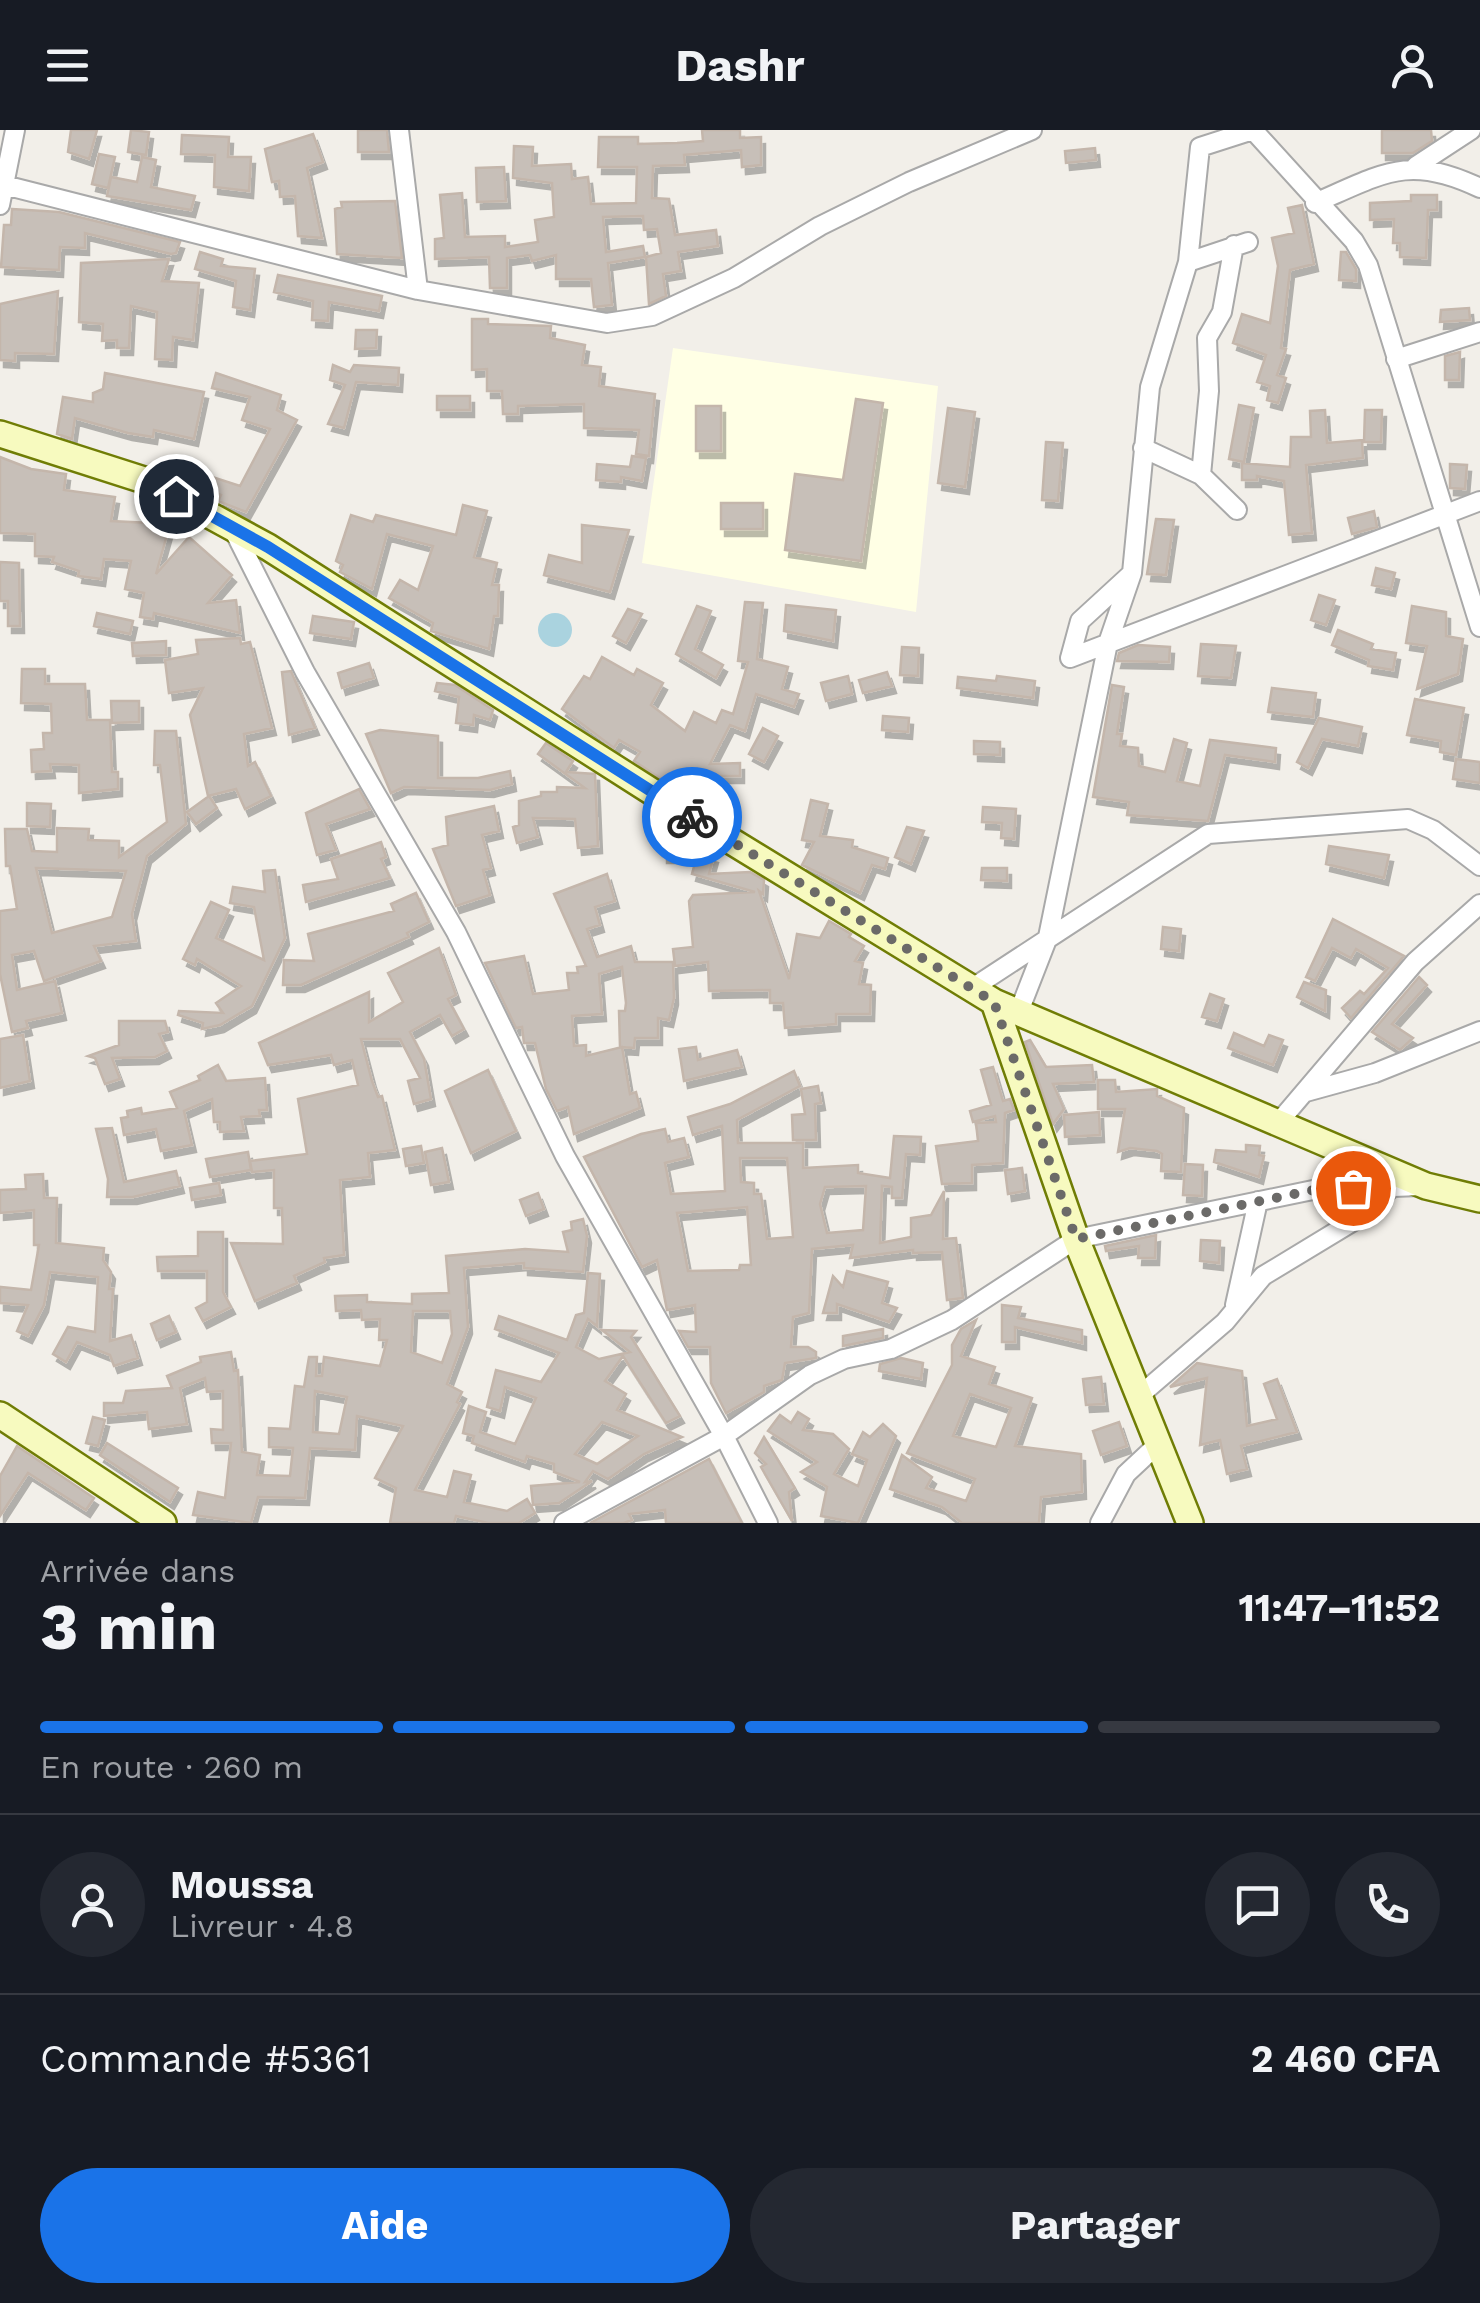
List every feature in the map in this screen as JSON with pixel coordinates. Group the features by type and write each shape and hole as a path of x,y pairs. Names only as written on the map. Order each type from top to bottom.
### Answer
{"main road":[{"path":"0,434 147,481 233,528 687,814 1018,1014 1426,1186 1480,1198"},
{"path":"984,994 1156,1446 1190,1523"},
{"path":"0,1415 163,1523"}],"street":[{"path":"0,205 15,130"},
{"path":"399,130 418,290"},
{"path":"2,184 418,290 607,323 652,316 734,278 820,226 908,182 1032,130"},
{"path":"1018,1014 1048,937 1108,643 1132,573 1150,387 1188,262 1200,139 1253,130 1354,242 1368,264 1480,626"},
{"path":"1315,203 1416,166 1471,130"},
{"path":"1416,166 1446,172 1480,188"},
{"path":"1188,262 1241,244 1222,312 1206,338 1209,392 1200,475"},
{"path":"1396,359 1480,332"},
{"path":"1143,448 1200,475 1236,510"},
{"path":"1132,573 1080,621 1070,658 1238,597 1444,512 1480,501"},
{"path":"233,528 304,672 456,932 565,1156 724,1436 768,1523"},
{"path":"984,994 1048,937 1208,834 1408,819 1433,830 1480,866"},
{"path":"1278,1124 1415,962 1480,904"},
{"path":"1306,1092 1374,1073 1480,1032"},
{"path":"564,1523 724,1436 810,1375 844,1359 890,1349 952,1320 1076,1239 1314,1190 1426,1186"},
{"path":"1139,1396 1214,1332 1263,1276 1357,1220 1392,1188"},
{"path":"1234,1306 1258,1202"},
{"path":"1100,1523 1126,1474 1156,1446"}],"shaded area":[{"path":"673,348 938,386 916,612 642,563"}],"water":[{"path":"555,613 567,618 572,630 567,642 555,647 543,642 538,630 543,618"}],"building":[{"path":"71,130 97,130 89,159 68,152"},
{"path":"131,130 149,132 146,155 128,152"},
{"path":"358,130 387,130 389,152 358,152"},
{"path":"702,130 740,130 740,138 761,137 761,165 742,167 741,150 684,155 685,165 653,166 652,198 669,199 675,235 716,230 718,246 678,252 681,271 663,274 666,296 649,304 646,257 661,253 657,229 644,230 643,216 603,217 606,252 643,246 645,257 608,263 612,305 594,307 591,279 556,279 556,255 532,261 530,255 507,258 507,288 490,288 489,257 435,259 435,239 444,238 440,195 462,193 465,237 505,236 505,247 538,242 535,220 554,217 552,183 513,178 514,146 533,147 532,166 571,164 572,179 588,177 591,204 636,203 637,167 598,167 599,137 638,137 638,144 677,143 703,141"},
{"path":"1382,130 1431,130 1432,141 1413,153 1382,153"},
{"path":"313,134 323,162 307,168 322,238 298,236 295,196 280,197 279,181 272,182 265,149"},
{"path":"182,135 229,137 228,157 251,157 249,191 214,187 215,155 181,154"},
{"path":"1095,148 1096,160 1066,163 1065,151"},
{"path":"99,154 115,157 108,188 92,184"},
{"path":"142,157 156,160 151,187 195,196 191,210 107,196 111,177 137,182"},
{"path":"504,167 506,201 477,202 476,168"},
{"path":"1411,195 1437,195 1437,210 1428,210 1426,258 1400,257 1400,243 1393,243 1394,219 1370,220 1370,203 1411,201"},
{"path":"395,201 402,258 337,254 335,209 342,207 341,202"},
{"path":"1302,205 1314,264 1290,270 1281,348 1286,349 1277,375 1286,378 1278,403 1267,400 1270,386 1257,382 1266,355 1233,343 1242,314 1270,323 1278,266 1272,238 1294,233 1288,208"},
{"path":"12,209 59,212 180,242 176,253 171,254 85,233 85,248 60,247 59,270 1,267 4,225 11,225"},
{"path":"200,252 223,259 221,266 255,269 250,310 233,307 236,281 195,269"},
{"path":"1341,252 1346,252 1356,269 1356,281 1339,280"},
{"path":"169,259 162,281 199,283 193,340 173,337 172,360 155,359 157,312 131,306 129,348 117,348 117,340 102,341 103,324 79,322 81,263"},
{"path":"278,275 382,296 379,311 329,302 328,321 312,320 313,301 274,292"},
{"path":"58,291 54,354 15,353 15,361 0,360 0,304"},
{"path":"1469,308 1470,320 1440,322 1441,310"},
{"path":"472,319 488,319 488,324 551,326 550,338 585,345 582,365 601,367 599,386 655,394 649,456 636,454 639,430 584,428 584,404 518,406 518,414 503,414 502,391 487,391 487,369 472,370"},
{"path":"356,330 377,330 376,348 355,349"},
{"path":"1460,352 1459,380 1445,380 1445,356"},
{"path":"333,365 350,372 354,365 399,368 398,385 356,382 344,428 328,424 345,385 330,380"},
{"path":"105,373 204,392 194,439 154,430 153,437 128,433 75,418 72,439 57,434 63,397 93,402 93,393 103,389"},
{"path":"216,373 281,395 277,410 297,420 246,512 218,501 221,495 189,483 194,471 240,486 270,429 242,420 250,397 212,388"},
{"path":"437,396 470,396 470,410 437,410"},
{"path":"856,399 883,403 861,561 785,550 795,474 843,480"},
{"path":"1239,405 1254,408 1244,462 1229,459"},
{"path":"696,406 721,406 721,451 696,451"},
{"path":"948,408 975,412 965,487 938,483"},
{"path":"1325,410 1327,443 1362,440 1363,458 1306,465 1312,533 1289,535 1284,481 1257,476 1257,480 1242,480 1242,463 1290,467 1291,437 1311,437 1310,411"},
{"path":"1365,410 1382,410 1381,442 1364,442"},
{"path":"1046,442 1063,443 1058,501 1042,500"},
{"path":"632,456 646,458 642,481 621,477 621,482 596,480 597,464 630,467"},
{"path":"0,457 31,469 66,474 64,490 115,497 111,521 170,524 156,574 189,537 232,575 208,603 236,600 240,633 154,613 153,619 140,617 144,593 125,589 131,561 104,559 101,579 78,576 79,571 52,562 54,557 35,556 35,534 0,533"},
{"path":"1450,464 1467,465 1465,489 1450,488"},
{"path":"721,503 763,503 763,529 721,529"},
{"path":"463,505 487,511 474,557 497,563 492,585 499,585 498,616 494,616 489,649 431,631 433,623 389,598 400,580 418,590 433,546 387,534 372,589 340,572 343,565 336,561 351,515 373,522 376,515 456,535"},
{"path":"1374,511 1377,527 1352,534 1348,518"},
{"path":"1156,519 1174,520 1166,575 1147,574"},
{"path":"582,525 629,530 610,592 544,575 549,555 582,563"},
{"path":"0,562 19,563 20,626 8,626 8,601 0,601"},
{"path":"1376,568 1395,573 1391,589 1372,585"},
{"path":"1319,595 1335,600 1326,625 1311,620"},
{"path":"745,602 763,603 757,659 788,667 782,689 799,694 794,707 756,694 745,731 730,725 710,764 740,763 740,776 717,776 713,794 675,780 669,784 634,761 640,752 619,740 614,748 562,709 584,676 590,679 602,657 634,675 637,669 663,683 651,705 685,731 694,712 716,723 722,710 733,714 748,662 738,661"},
{"path":"786,605 836,610 833,641 784,631"},
{"path":"697,606 711,611 695,649 723,665 716,678 676,654"},
{"path":"1412,606 1446,612 1446,636 1463,639 1458,674 1417,689 1427,646 1406,643"},
{"path":"628,609 642,614 626,643 613,636"},
{"path":"97,613 133,621 130,634 94,626"},
{"path":"313,616 354,622 351,639 310,633"},
{"path":"1338,630 1373,644 1371,649 1396,653 1393,670 1368,666 1369,660 1332,645"},
{"path":"240,638 241,644 250,642 272,728 244,734 248,766 255,762 271,796 245,809 236,789 208,796 190,715 203,688 169,693 165,660 198,654 196,640"},
{"path":"166,641 166,655 133,656 132,643"},
{"path":"1201,644 1236,646 1231,678 1198,676"},
{"path":"1138,645 1170,647 1169,662 1117,661 1119,653"},
{"path":"902,647 919,648 918,676 900,675"},
{"path":"369,663 374,678 342,688 338,673"},
{"path":"22,669 45,669 45,684 85,684 87,720 110,720 112,772 118,772 118,789 79,793 79,765 50,764 51,771 32,772 31,750 44,749 43,733 52,733 51,704 21,703"},
{"path":"291,671 315,728 289,735 282,672"},
{"path":"887,672 892,686 863,693 859,680"},
{"path":"848,676 852,694 826,701 821,683"},
{"path":"997,676 1035,681 1033,698 957,688 958,677 996,681"},
{"path":"437,683 455,685 493,710 490,720 474,715 473,725 456,723 459,697 435,691"},
{"path":"1112,685 1124,687 1117,734 1122,734 1120,746 1138,748 1139,766 1165,772 1174,739 1187,743 1177,781 1200,786 1210,740 1276,748 1275,762 1225,755 1208,821 1127,815 1129,802 1093,797"},
{"path":"1272,688 1316,693 1313,717 1268,712"},
{"path":"1415,699 1464,708 1456,755 1440,752 1441,741 1407,735"},
{"path":"111,701 139,701 139,722 112,723"},
{"path":"883,716 909,718 908,732 882,730"},
{"path":"1319,718 1362,727 1358,746 1322,739 1308,768 1297,762"},
{"path":"763,728 778,736 764,762 749,754"},
{"path":"380,730 438,736 438,778 478,778 510,771 512,784 490,790 404,787 391,793 366,734"},
{"path":"155,731 176,731 186,824 147,856 132,914 136,941 94,946 101,961 44,981 34,951 12,955 17,990 55,981 62,1013 26,1021 28,1028 12,1032 0,974 0,911 17,909 10,866 6,866 5,829 27,829 32,851 57,852 57,828 89,829 88,840 119,841 119,857 167,822 160,765 154,765","holes":["36,868 126,871 112,917 52,933"]},
{"path":"974,741 1000,742 1000,755 974,754"},
{"path":"546,743 573,761 566,772 595,774 598,846 578,848 575,819 533,818 538,837 517,843 513,827 519,825 519,801 541,796 541,792 557,792 557,787 585,788 538,754"},
{"path":"1456,759 1480,762 1480,783 1453,779"},
{"path":"359,789 370,809 326,824 336,850 317,855 306,813"},
{"path":"209,796 217,808 196,824 187,812"},
{"path":"811,800 828,804 820,836 853,840 852,847 888,858 885,869 872,865 860,893 802,865 814,842 802,840"},
{"path":"27,803 51,804 50,827 27,826"},
{"path":"494,806 499,831 482,835 491,868 483,870 490,895 456,906 433,849 448,845 446,817"},
{"path":"983,807 1016,809 1014,839 1001,838 1002,823 982,822"},
{"path":"907,827 924,831 911,864 895,857"},
{"path":"663,838 691,838 691,856 663,856"},
{"path":"381,842 386,857 381,859 390,878 306,902 303,885 338,879 331,859"},
{"path":"1329,846 1389,855 1384,878 1326,864"},
{"path":"698,852 714,856 709,874 750,872 764,880 763,894 759,891 789,979 797,934 820,938 829,921 864,946 855,961 863,963 859,984 871,985 870,1014 836,1014 836,1024 785,1028 783,1003 770,1003 770,990 709,991 708,962 675,966 673,949 693,947 689,901 693,895 755,892 692,874"},
{"path":"982,868 1007,868 1007,881 981,880"},
{"path":"275,870 285,938 252,1006 220,1025 202,1029 203,1023 178,1015 179,1011 223,1013 216,1003 241,986 197,959 195,965 183,959 211,902 229,910 216,938 264,960 254,907 230,903 233,887 265,892 263,871"},
{"path":"607,874 615,901 595,907 600,925 587,929 597,957 631,946 635,962 673,962 674,998 669,1020 658,1018 658,1038 635,1038 634,1048 622,1047 630,1094 636,1092 640,1108 574,1134 568,1107 557,1111 546,1089 535,1043 524,1043 522,1027 516,1028 485,963 524,956 533,994 569,990 567,973 578,973 577,967 586,966 554,894","holes":["622,967 626,1003 625,1011 619,1011 622,1047 586,1056 586,1045 574,1046 572,1016 602,1014 599,974"]},
{"path":"416,893 429,922 407,933 409,937 301,985 283,985 284,960 314,961 308,934 394,911 391,904"},
{"path":"1333,919 1404,956 1351,1018 1342,1008 1360,991 1364,994 1388,968 1356,949 1351,958 1332,948 1315,981 1306,977"},
{"path":"1163,927 1181,929 1179,951 1161,949"},
{"path":"439,948 456,995 448,999 464,1029 452,1036 440,1015 410,1032 424,1059 431,1099 414,1104 408,1081 420,1078 400,1039 361,1039 372,1081 378,1097 382,1096 395,1150 368,1153 370,1177 340,1180 344,1255 324,1258 325,1262 294,1276 297,1283 255,1301 231,1243 283,1244 282,1208 274,1208 274,1170 252,1172 250,1161 307,1154 298,1099 358,1085 352,1060 334,1065 331,1055 268,1065 259,1043 369,992 369,1022 403,1002 388,973"},
{"path":"1419,977 1427,985 1392,1024 1413,1038 1400,1050 1372,1032"},
{"path":"1304,982 1326,990 1325,1011 1297,997"},
{"path":"1210,994 1224,999 1217,1021 1202,1017"},
{"path":"119,1021 165,1021 168,1032 159,1034 167,1051 155,1057 112,1058 120,1079 105,1084 95,1058 88,1056 119,1045"},
{"path":"1234,1033 1264,1046 1269,1035 1283,1040 1273,1065 1228,1048"},
{"path":"23,1035 30,1081 0,1088 0,1039"},
{"path":"1030,1040 1046,1067 1092,1065 1094,1082 1053,1084 1064,1109 1053,1124 1025,1042"},
{"path":"696,1047 698,1060 737,1050 742,1067 684,1081 679,1049"},
{"path":"218,1065 226,1081 265,1078 267,1110 259,1110 260,1116 241,1117 244,1131 220,1132 220,1122 214,1122 212,1099 184,1111 192,1145 161,1151 156,1129 124,1135 121,1118 128,1117 127,1111 141,1108 142,1114 177,1108 170,1092 200,1080 198,1076"},
{"path":"993,1067 1003,1101 1010,1099 1014,1110 1005,1113 1003,1163 972,1165 972,1183 942,1184 936,1146 978,1141 976,1123 996,1122 995,1116 973,1122 970,1111 991,1105 981,1070"},
{"path":"488,1070 516,1131 471,1153 445,1091"},
{"path":"794,1071 800,1086 737,1120 738,1143 803,1143 803,1168 858,1165 858,1173 890,1178 894,1136 921,1137 920,1155 906,1154 902,1198 892,1198 892,1187 882,1186 880,1243 911,1237 911,1218 931,1215 944,1191 943,1239 956,1238 963,1298 947,1300 942,1252 913,1250 850,1258 853,1245 812,1249 809,1313 793,1317 791,1347 808,1347 816,1352 816,1358 785,1363 782,1380 764,1386 764,1392 726,1413 711,1383 710,1347 688,1347 679,1331 696,1332 695,1305 667,1310 657,1260 642,1267 584,1157 641,1134 665,1129 668,1142 684,1138 689,1157 665,1163 671,1194 725,1191 722,1126 693,1135 688,1117 730,1104","holes":["740,1158 787,1158 793,1237 767,1239 761,1194 754,1194 754,1183 741,1182","866,1186 863,1230 827,1233 820,1204 825,1187","747,1207 751,1265 740,1265 739,1270 688,1271 677,1213"]},
{"path":"1098,1080 1115,1080 1116,1092 1157,1089 1157,1096 1184,1108 1181,1172 1161,1171 1162,1154 1157,1151 1130,1148 1118,1152 1125,1109 1098,1109"},
{"path":"818,1086 821,1103 815,1104 816,1140 793,1140 792,1115 805,1114 801,1089"},
{"path":"1099,1112 1100,1135 1065,1137 1064,1115"},
{"path":"112,1128 124,1182 176,1171 180,1186 133,1197 107,1197 108,1179 96,1129"},
{"path":"1246,1145 1260,1146 1259,1155 1264,1156 1259,1177 1214,1162 1216,1150 1246,1152"},
{"path":"421,1146 424,1163 406,1166 403,1149"},
{"path":"442,1148 449,1182 431,1185 425,1152"},
{"path":"248,1152 251,1170 210,1177 206,1159"},
{"path":"1185,1164 1203,1165 1202,1196 1183,1195"},
{"path":"1022,1168 1025,1191 1008,1194 1005,1170"},
{"path":"43,1174 44,1198 57,1198 56,1243 104,1248 103,1260 111,1272 109,1289 113,1289 110,1341 131,1335 138,1358 114,1366 110,1355 77,1342 66,1362 53,1354 68,1327 95,1332 98,1277 50,1272 44,1305 28,1336 17,1331 28,1305 0,1303 0,1287 31,1290 39,1245 34,1245 34,1210 0,1213 0,1190 26,1189 25,1175"},
{"path":"219,1183 221,1195 192,1200 190,1188"},
{"path":"538,1193 544,1209 526,1216 520,1200"},
{"path":"583,1219 587,1236 583,1272 524,1268 524,1263 464,1268 468,1327 447,1384 462,1392 457,1402 460,1404 415,1490 447,1497 454,1471 471,1475 464,1502 507,1511 527,1499 535,1513 519,1523 488,1523 456,1516 454,1523 390,1523 396,1488 375,1478 403,1426 357,1416 355,1450 310,1448 305,1498 258,1497 251,1523 193,1515 198,1492 225,1498 231,1443 212,1443 211,1429 223,1430 223,1391 207,1392 205,1378 180,1388 187,1424 149,1429 147,1412 104,1416 104,1403 123,1403 126,1391 172,1388 167,1376 201,1362 200,1357 231,1352 234,1371 238,1370 242,1452 260,1455 257,1475 290,1476 293,1448 269,1447 269,1428 290,1429 295,1386 304,1387 309,1357 317,1357 316,1376 322,1376 324,1357 380,1366 387,1340 379,1340 380,1319 362,1320 361,1310 336,1311 335,1296 367,1295 367,1302 412,1304 412,1294 449,1293 446,1256 525,1249 568,1252 563,1232 572,1230 571,1222","holes":["413,1311 450,1311 452,1334 442,1363 411,1352","315,1391 347,1397 339,1434 313,1432"]},
{"path":"198,1232 223,1232 223,1292 231,1307 203,1321 196,1308 207,1302 207,1271 158,1271 157,1257 198,1256"},
{"path":"1156,1235 1155,1258 1138,1258 1139,1246 1106,1251 1105,1246"},
{"path":"1201,1240 1220,1241 1219,1263 1200,1261"},
{"path":"847,1271 888,1282 882,1303 897,1308 889,1322 837,1304 837,1313 823,1313 833,1276 843,1287"},
{"path":"588,1273 600,1274 597,1326 588,1319 576,1347 599,1359 630,1352 602,1330 636,1331 631,1337 680,1416 666,1423 623,1356 605,1381 626,1394 617,1410 682,1437 644,1454 608,1479 593,1471 585,1482 592,1481 559,1503 533,1505 531,1486 580,1482 554,1472 554,1464 527,1456 525,1462 472,1443 474,1436 463,1433 469,1406 486,1412 480,1432 515,1444 536,1398 505,1387 500,1411 487,1407 496,1370 541,1382 559,1353 495,1329 499,1316 567,1340 576,1315 584,1313","holes":["602,1422 638,1436 597,1464 575,1454"]},
{"path":"1002,1305 1021,1307 1018,1318 1082,1330 1082,1343 1015,1327 1015,1342 1002,1342"},
{"path":"169,1316 176,1332 157,1340 151,1324"},
{"path":"976,1320 961,1356 995,1367 989,1384 1032,1398 1015,1446 1081,1454 1082,1492 1041,1497 1039,1523 962,1523 942,1507 890,1489 902,1455 932,1477 926,1488 966,1501 975,1479 907,1453 952,1365 952,1345 961,1329","holes":["970,1394 1011,1408 996,1447 953,1436"]},
{"path":"883,1329 883,1338 843,1346 843,1336"},
{"path":"901,1358 923,1363 921,1379 879,1371 880,1364"},
{"path":"1197,1363 1242,1371 1247,1426 1277,1419 1264,1384 1277,1379 1297,1432 1241,1446 1247,1469 1227,1474 1220,1440 1200,1445 1207,1378 1170,1387"},
{"path":"1101,1377 1104,1404 1086,1405 1083,1379"},
{"path":"798,1412 809,1419 803,1430 833,1434 849,1449 834,1474 858,1486 867,1460 852,1454 863,1432 870,1437 883,1424 896,1436 858,1523 821,1516 827,1487 801,1472 817,1462 768,1431 780,1415 791,1423"},
{"path":"93,1417 105,1420 98,1446 86,1443"},
{"path":"1119,1422 1127,1446 1101,1455 1093,1431"},
{"path":"764,1437 795,1488 789,1492 792,1521 761,1467 766,1464 755,1453"},
{"path":"107,1443 178,1488 170,1502 100,1455"},
{"path":"17,1446 94,1498 86,1510 28,1473 0,1516 0,1476"},
{"path":"709,1459 742,1523 666,1523 665,1510 629,1514 632,1520 624,1523 590,1523"}],"way so far":[{"path":"692,817 994,1002 1076,1239 1314,1190 1353,1188"}],"route":[{"path":"176,496 268,547 692,817"}]}
